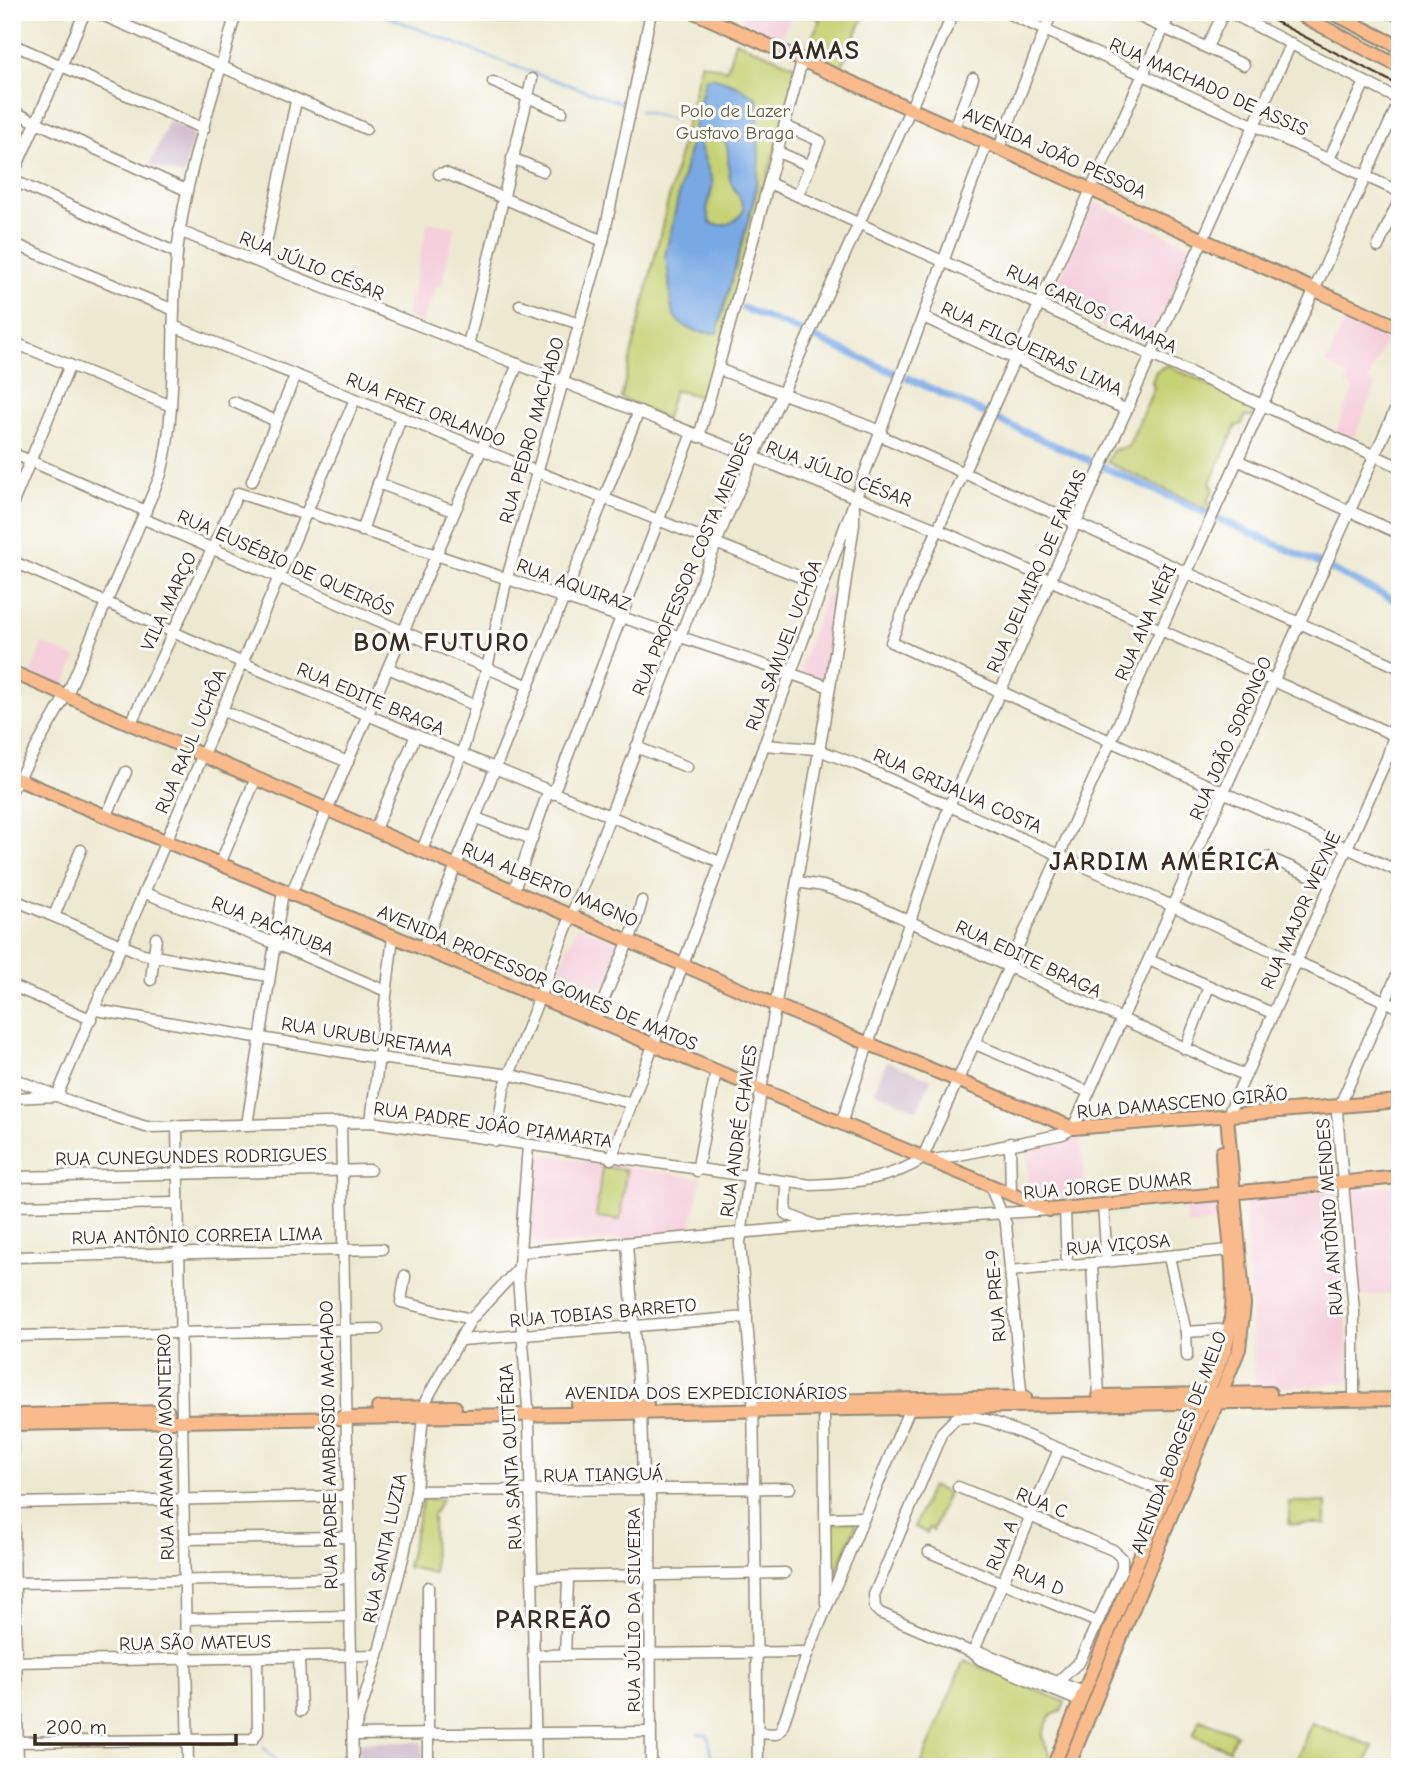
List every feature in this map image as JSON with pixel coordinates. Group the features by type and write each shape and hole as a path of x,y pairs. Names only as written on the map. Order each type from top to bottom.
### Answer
{"main road":[{"name":"AVENIDA JOÃO PESSOA","path":"694,12 1400,328"},
{"path":"1331,12 1400,47"},
{"path":"1300,13 1400,66"},
{"name":"RUA ALBERTO MAGNO","path":"12,673 683,962 775,1005 1073,1128"},
{"name":"AVENIDA PROFESSOR GOMES DE MATOS","path":"14,782 107,815 422,950 1049,1210"},
{"name":"RUA DAMASCENO GIRÃO","path":"1073,1128 1400,1101"},
{"name":"AVENIDA BORGES DE MELO","path":"1068,1767 1231,1329 1233,1295 1224,1117"},
{"name":"RUA JORGE DUMAR","path":"1049,1210 1400,1177"},
{"name":"AVENIDA BORGES DE MELO","path":"1053,1767 1081,1697 1220,1398 1239,1349 1244,1325 1228,1193"},
{"name":"AVENIDA DOS EXPEDICIONÁRIOS","path":"1220,1398 1400,1391"},
{"name":"AVENIDA DOS EXPEDICIONÁRIOS","path":"824,1406 909,1410 1099,1396 1204,1398"},
{"name":"AVENIDA DOS EXPEDICIONÁRIOS","path":"12,1415 423,1412 1204,1398 1400,1399"},
{"name":"AVENIDA DOS EXPEDICIONÁRIOS","path":"12,1425 181,1415"},
{"path":"1068,1729 1068,1746 1075,1750"}],"street":[{"path":"95,12 366,129"},
{"path":"14,782 66,696 145,515 164,462 179,231 186,190 236,12"},
{"name":"RUA PEDRO MACHADO","path":"422,850 461,756 487,668 507,578 603,241 651,12"},
{"name":"RUA PROFESSOR COSTA MENDES","path":"496,1141 504,1088 716,542 954,12"},
{"name":"RUA MACHADO DE ASSIS","path":"1005,12 1400,192"},
{"name":"RUA SAMUEL UCHÔA","path":"611,1159 944,260 993,146 1045,37 1044,31 1052,12"},
{"path":"1129,12 1244,65"},
{"path":"1171,12 989,415 891,642 1400,872"},
{"path":"1206,47 1224,12"},
{"path":"1229,12 1400,100"},
{"path":"1389,12 1400,17"},
{"path":"84,14 12,178 177,253"},
{"name":"RUA DELMIRO DE FARIAS","path":"841,1124 949,806 1291,43"},
{"path":"12,44 204,129"},
{"path":"514,890 657,518 695,435 718,369 802,61"},
{"path":"954,128 973,78"},
{"path":"468,345 532,79"},
{"path":"493,82 562,112"},
{"path":"1329,159 1365,82"},
{"name":"RUA ANA NÉRI","path":"925,1160 1007,967 1400,100"},
{"path":"262,263 296,101"},
{"path":"12,111 186,190"},
{"path":"785,125 820,141 799,195"},
{"path":"778,152 810,166"},
{"path":"512,158 542,172"},
{"path":"439,174 445,173 504,196 603,241"},
{"name":"RUA CARLOS CÂMARA","path":"769,183 1041,303 1400,467"},
{"path":"1378,247 1400,198"},
{"name":"RUA JÚLIO CÉSAR","path":"179,231 392,312 518,365 563,380 855,503 939,530 1397,736"},
{"path":"12,243 174,310"},
{"path":"520,305 580,324"},
{"name":"RUA FILGUEIRAS LIMA","path":"923,317 1127,410"},
{"name":"RUA FREI ORLANDO","path":"173,326 823,586"},
{"path":"12,342 169,405"},
{"path":"12,505 70,365"},
{"path":"247,1125 268,976 287,892 348,762 453,511 518,365"},
{"path":"718,369 880,433 1400,668"},
{"path":"252,481 295,376"},
{"name":"RUA RAUL UCHÔA","path":"57,1096 355,399"},
{"name":"RUA JOÃO SORONGO","path":"1073,1128 1400,399"},
{"path":"234,402 276,421"},
{"path":"422,950 497,770 639,411"},
{"path":"362,531 401,417"},
{"name":"RUA EUSÉBIO DE QUEIRÓS","path":"12,453 212,549 529,686"},
{"path":"1237,460 1400,534"},
{"path":"378,483 453,511"},
{"name":"RUA AQUIRAZ","path":"238,493 507,578 620,619 830,687"},
{"name":"VILA MARÇO","path":"131,723 238,493"},
{"name":"RUA ANDRÉ CHAVES","path":"758,1767 753,1406 741,1234 761,1090 830,687 855,503"},
{"name":"RUA EDITE BRAGA","path":"12,561 107,600 242,663 369,713 461,756 720,862"},
{"path":"388,668 476,706"},
{"path":"223,711 348,762"},
{"name":"RUA MAJOR WEYNE","path":"1224,1117 1397,736 1400,716"},
{"path":"375,829 415,735"},
{"name":"RUA GRIJALVA COSTA","path":"764,745 819,750 1059,854 1400,1008"},
{"path":"636,747 687,767"},
{"path":"107,815 125,772"},
{"path":"220,864 256,778"},
{"path":"476,818 532,839"},
{"path":"54,916 81,850"},
{"path":"1267,857 1330,884"},
{"name":"RUA EDITE BRAGA","path":"797,882 847,894 1244,1075"},
{"name":"RUA PACATUBA","path":"145,893 274,943 386,991"},
{"path":"12,899 143,954 268,976"},
{"path":"595,1020 642,901"},
{"path":"371,1122 393,937"},
{"path":"151,980 156,938"},
{"path":"1149,960 1272,1013"},
{"name":"RUA ANTÔNIO MENDES","path":"1354,1392 1354,1311 1337,1112 1400,968"},
{"name":"RUA URUBURETAMA","path":"12,986 93,1014 379,1058 511,1075 631,1102"},
{"path":"1185,1049 1209,986"},
{"path":"975,1044 1089,1092"},
{"path":"697,1171 716,1071"},
{"name":"RUA PADRE JOÃO PIAMARTA","path":"12,1078 146,1127 371,1122 611,1159 811,1185 852,1181 898,1171 925,1160"},
{"name":"RUA PADRE JOÃO PIAMARTA","path":"12,1098 57,1096"},
{"name":"RUA PADRE AMBRÓSIO MACHADO","path":"341,1123 347,1578 353,1767"},
{"name":"RUA ARMANDO MONTEIRO","path":"177,1126 188,1767"},
{"name":"RUA DAMASCENO GIRÃO","path":"925,1160 1063,1133 1073,1128"},
{"path":"1010,1143 1011,1195"},
{"name":"RUA SANTA QUITÉRIA","path":"528,1146 522,1252 518,1269 531,1493 536,1767"},
{"name":"RUA CUNEGUNDES RODRIGUES","path":"12,1177 370,1170"},
{"name":"RUA JORGE DUMAR","path":"787,1183 786,1214 817,1226"},
{"name":"RUA PRE-9","path":"990,1186 1003,1213 1022,1401"},
{"path":"12,1206 178,1203"},
{"path":"1103,1204 1107,1262"},
{"path":"1065,1209 1067,1266"},
{"name":"RUA JORGE DUMAR","path":"522,1252 817,1226 1049,1210"},
{"name":"RUA JÚLIO DA SILVEIRA","path":"627,1244 646,1490 650,1496 651,1767"},
{"name":"RUA ANTÔNIO CORREIA LIMA","path":"12,1257 382,1249"},
{"name":"RUA VIÇOSA","path":"1010,1270 1229,1250"},
{"path":"1169,1257 1173,1286 1186,1332 1187,1356"},
{"path":"1092,1263 1099,1396"},
{"name":"RUA SANTA LUZIA","path":"353,1735 378,1655 416,1491 423,1412 471,1319 518,1269"},
{"path":"405,1276 401,1302 471,1319"},
{"name":"RUA TOBIAS BARRETO","path":"461,1340 747,1317"},
{"path":"12,1336 378,1329"},
{"path":"1186,1332 1231,1329"},
{"path":"824,1406 826,1609"},
{"path":"758,1733 776,1734 781,1731 808,1651 909,1410"},
{"path":"1081,1697 981,1660 973,1653 880,1613 875,1608 874,1595 949,1422 956,1418 983,1418 1158,1489"},
{"path":"12,1425 15,1742 18,1767"},
{"name":"RUA A","path":"973,1653 1059,1449"},
{"name":"RUA C","path":"958,1487 1113,1550"},
{"name":"RUA TIANGUÁ","path":"416,1491 531,1493 790,1488"},
{"path":"13,1503 346,1496"},
{"path":"826,1518 864,1517"},
{"path":"184,1539 347,1537"},
{"name":"AVENIDA BORGES DE MELO","path":"1057,1687 1080,1661 1122,1568 1122,1558 1113,1550"},
{"name":"RUA D","path":"929,1552 1097,1622"},
{"path":"533,1577 785,1573"},
{"path":"14,1583 347,1578"},
{"path":"565,1655 568,1581"},
{"path":"428,1587 428,1767"},
{"path":"186,1619 348,1616"},
{"path":"533,1655 808,1651"},
{"name":"RUA SÃO MATEUS","path":"15,1662 378,1655"},
{"path":"299,1658 301,1711"},
{"path":"15,1742 253,1739 258,1732 257,1659"},
{"path":"353,1735 650,1732"}],"shaded area":[{"path":"745,12 793,12 781,39 742,20"},
{"path":"169,120 194,134 183,176 150,165"},
{"path":"1093,202 1192,246 1148,345 1050,303"},
{"path":"428,222 455,227 441,287 436,286 421,323 407,316"},
{"path":"1347,314 1389,333 1368,381 1375,384 1375,388 1353,440 1335,433 1354,389 1345,385 1348,377 1326,363"},
{"path":"825,595 840,599 828,682 799,672"},
{"path":"42,643 76,658 64,687 31,674"},
{"path":"577,926 621,942 605,988 559,968"},
{"path":"887,1061 931,1079 917,1110 874,1091"},
{"path":"1080,1137 1086,1199 1048,1202 1030,1194 1026,1143"},
{"path":"532,1154 701,1178 690,1234 529,1247"},
{"path":"1400,1185 1400,1293 1361,1297 1352,1193 1354,1189"},
{"path":"1335,1190 1351,1382 1255,1390 1245,1201"},
{"path":"1216,1200 1221,1222 1187,1225 1185,1203"},
{"path":"363,1742 420,1742 423,1745 423,1767 359,1767 359,1746"}],"green space":[{"path":"817,12 866,12 840,70 805,53 820,20 815,17"},
{"name":"Polo de Lazer Gustavo Braga","path":"735,41 798,67 706,398 674,390 666,419 621,398 701,63 727,70"},
{"path":"1167,365 1257,407 1252,417 1245,416 1242,424 1236,426 1210,483 1214,488 1207,502 1212,506 1211,511 1107,462 1113,450 1128,447 1154,388 1152,382 1156,371"},
{"path":"602,1167 626,1170 620,1220 596,1217"},
{"path":"931,1486 948,1493 933,1530 929,1528 927,1533 914,1527"},
{"path":"423,1499 442,1499 433,1515 434,1573 407,1567"},
{"path":"1289,1502 1326,1502 1326,1524 1289,1524"},
{"path":"854,1521 856,1525 832,1583 829,1582 829,1523"},
{"path":"964,1660 1065,1702 1061,1711 1050,1716 1042,1736 1049,1754 1044,1767 920,1767"},
{"path":"1200,1719 1236,1734 1229,1750 1193,1736"},
{"path":"1311,1723 1373,1746 1365,1767 1294,1767"}],"water":[{"path":"712,77 736,85 757,98 759,160 755,196 717,333 695,331 675,318 665,256 705,79","holes":["707,132 718,132 726,143 730,179 744,210 741,215 724,225 710,223 707,210 713,183 699,143 700,137"]}],"waterway":[{"path":"375,12 511,65 627,105"},
{"path":"640,111 677,120"},
{"path":"743,308 805,333"},
{"path":"815,338 895,373"},
{"path":"908,378 984,413"},
{"path":"996,419 1206,513"},
{"path":"1219,519 1320,564"},
{"path":"1332,570 1400,603"},
{"path":"698,1734 708,1735 713,1767"},
{"path":"264,1748 283,1767"}],"railway":[{"path":"1257,12 1400,86"}],"district":[{"name":"DAMAS","path":"816,50"},
{"name":"BOM FUTURO","path":"442,642"},
{"name":"JARDIM AMÉRICA","path":"1165,861"},
{"name":"PARREÃO","path":"554,1619"}]}
